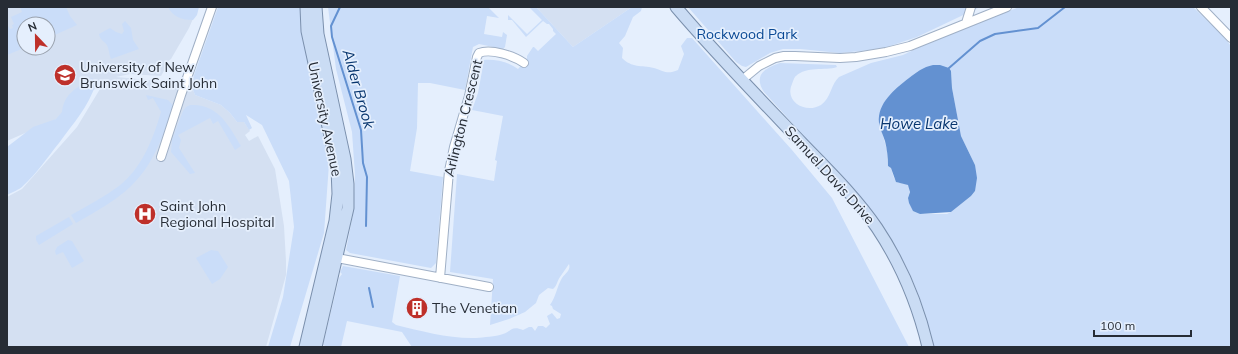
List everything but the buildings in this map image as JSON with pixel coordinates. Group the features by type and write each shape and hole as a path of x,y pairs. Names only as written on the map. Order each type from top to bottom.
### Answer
{"main road":[{"name":"University Avenue","path":"306,7 307,31 337,174 337,208 332,257 316,347"},
{"name":"University Avenue","path":"305,347 348,208 347,172 318,34 316,7"},
{"name":"Samuel Davis Drive","path":"676,7 742,80 831,174 875,226 909,286 920,317 928,347"}],"street":[{"path":"161,156 212,7"},
{"path":"966,23 971,7"},
{"path":"742,80 759,66 775,58 784,56 840,58 872,55 910,46 1007,7"},
{"path":"1201,7 1231,38"},
{"name":"Arlington Crescent","path":"440,278 450,167 454,147 469,96 477,57 479,53 486,51 514,56 524,63"},
{"path":"332,257 489,287"}],"shaded area":[{"name":"Saint John Regional Hospital","path":"7,7 198,7 189,28 171,59 164,64 165,69 161,76 130,74 116,77 171,82 192,87 195,95 221,105 237,122 244,122 250,131 245,135 249,141 258,136 275,169 284,226 286,261 286,275 266,347 7,347 7,197 22,189 77,127 100,89 101,83 109,79 102,80 95,89 64,112 59,118 7,141"},
{"path":"536,7 632,7 573,47"}],"green space":[{"path":"20,7 66,7 70,16 77,25 56,34 56,16 16,16 16,51 7,55 7,26 10,29 13,28 12,25 14,24 11,17 22,12"},
{"path":"168,7 199,7 197,15 193,20 178,17 172,13"},
{"path":"218,7 300,7 301,30 329,164 324,233 290,347 268,347 283,297 294,227 289,181 262,125 246,115 252,128 249,130 244,122 237,122 221,105 195,95 192,87 193,78"},
{"path":"328,7 490,7 489,8 499,18 487,16 484,34 502,37 503,32 507,35 505,47 503,49 479,44 473,47 465,90 430,83 418,83 417,128 410,171 443,177 436,263 431,268 350,253 346,250 353,214 355,175 352,132 336,69"},
{"path":"529,7 536,7 573,47 632,7 642,7 641,11 633,17 625,36 619,43 623,48 622,58 633,65 654,68 666,72 678,70 684,54 681,46 687,38 692,38 792,150 832,198 909,347 412,347 402,332 347,321 341,347 328,347 323,345 339,278 342,274 340,272 343,266 400,276 392,322 396,325 415,330 446,336 476,338 500,335 516,328 523,330 532,327 535,331 538,326 543,326 546,328 550,324 547,316 552,313 557,319 560,318 561,314 550,305 554,299 560,281 569,270 569,264 554,288 548,288 539,295 536,303 525,312 490,325 493,279 450,272 457,174 494,181 497,161 495,160 503,116 472,110 478,93 484,60 493,60 510,64 518,69 527,59 527,56 533,47 538,51 556,34 549,24 543,21 526,37 512,20 508,20 508,15 527,34 542,20"},
{"name":"Rockwood Park","path":"688,7 980,7 917,37 881,49 840,53 783,49 770,53 746,67 736,62"},
{"path":"1019,7 1193,7 1220,33 1231,46 1231,347 934,347 924,310 915,285 890,239 857,195 764,92 760,81 760,77 765,70 780,63 836,65 837,67 805,71 794,78 790,90 794,101 803,107 815,107 821,105 827,99 834,83 839,77 871,63 903,55 932,41","holes":["918,71 951,71 952,88 961,136 975,165 975,191 971,196 947,214 920,214 911,206 908,198 910,191 909,186 898,183 894,178 891,168 888,166 887,150 879,122 882,109 899,86"]},
{"path":"125,21 131,28 133,40 139,49 111,59 107,45 101,39 99,34 110,28 122,34 124,31 122,24"},
{"path":"92,78 96,83 93,92 75,121 33,176 17,190 7,195 7,147 33,127 56,119 62,112 63,105 68,96 76,88"},
{"path":"146,95 168,100 173,105 171,115 149,164 130,187 119,196 76,223 71,215 119,186 134,171 146,152 161,112 153,98 148,100"},
{"path":"190,105 200,105 208,108 222,117 241,146 235,150 218,121 213,124 210,118 178,135 181,140 179,148 195,173 190,174 171,152 172,140 183,111"},
{"path":"69,217 73,224 39,245 36,240 36,236"},
{"path":"68,240 72,241 84,261 72,268 63,252 56,255 55,251 57,247"},
{"path":"211,250 218,251 228,267 220,279 212,284 196,258"}],"water":[{"name":"Howe Lake","path":"933,65 940,65 949,68 951,71 952,88 961,136 975,165 977,178 975,191 951,212 920,214 913,211 909,203 908,198 910,192 908,185 896,182 891,168 888,166 888,156 885,141 879,125 879,116 884,103 893,92 917,72"}],"waterway":[{"name":"Alder Brook","path":"340,7 331,26 332,37 361,130 363,163 367,177 366,226"},
{"path":"949,68 980,41 995,34 1038,28 1065,7"},
{"name":"Alder Brook","path":"369,288 373,307"}],"place":[{"name":"University of New Brunswick Saint John","path":"65,75"},
{"name":"Saint John Regional Hospital","path":"145,214"},
{"name":"The Venetian","path":"417,308"}]}
